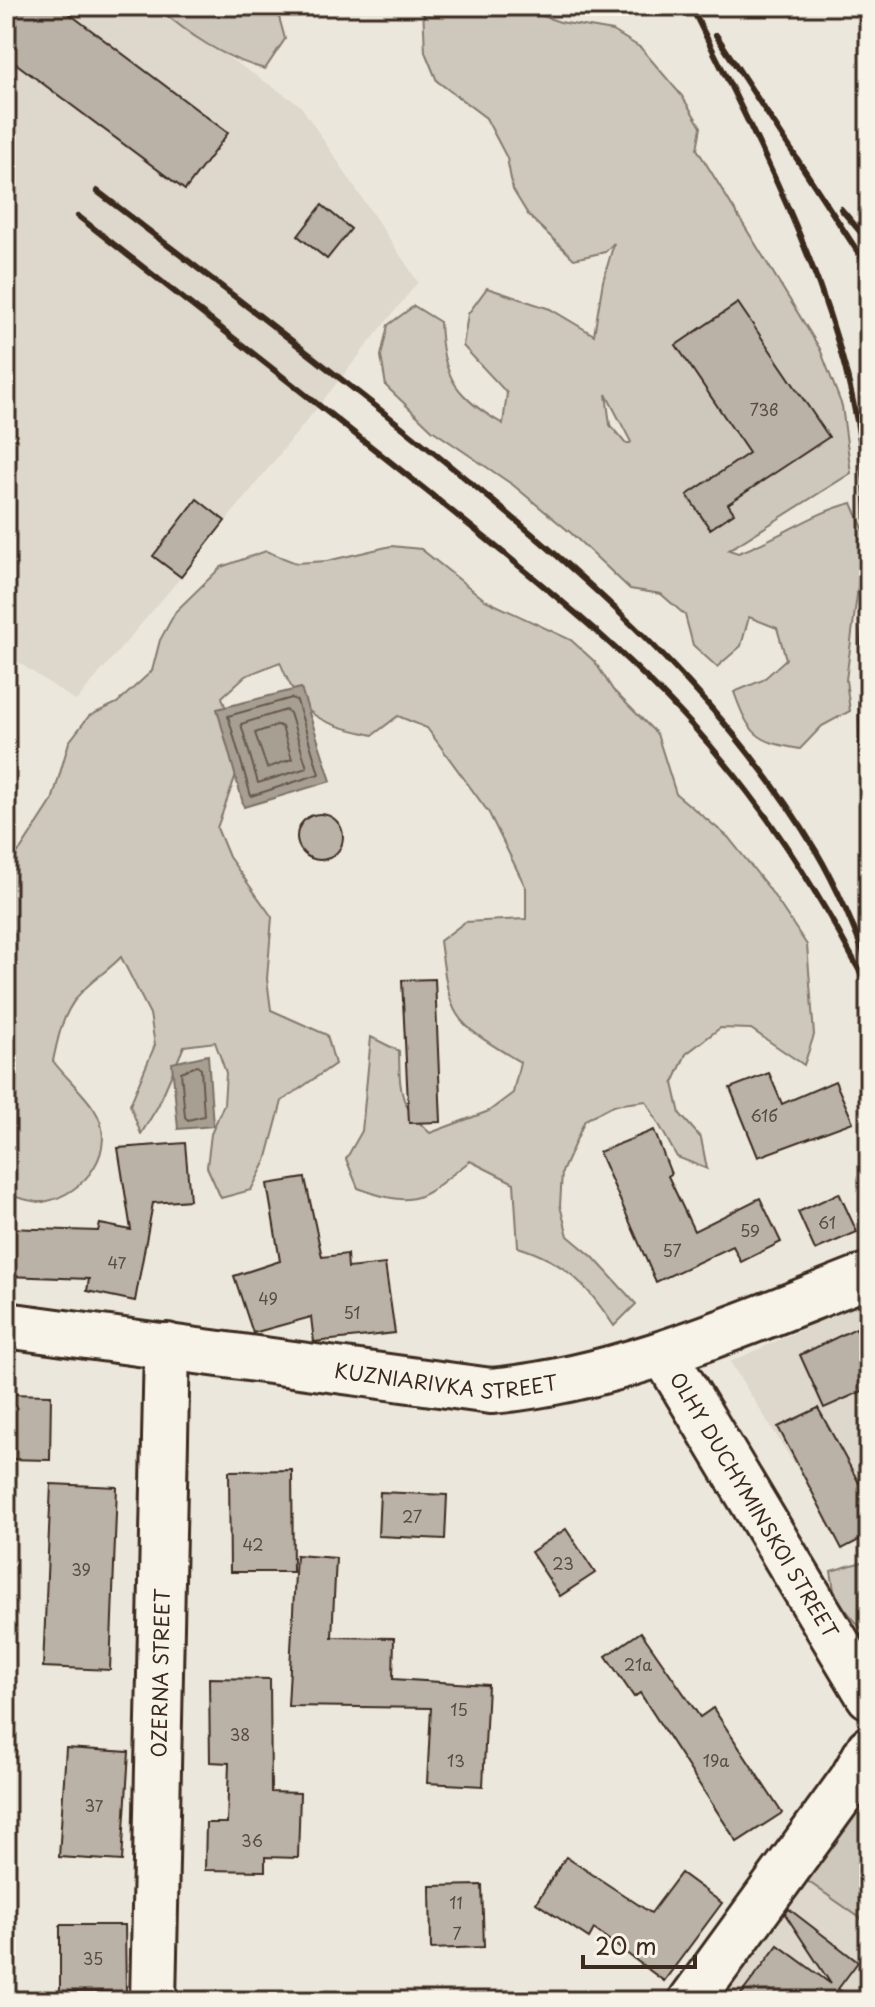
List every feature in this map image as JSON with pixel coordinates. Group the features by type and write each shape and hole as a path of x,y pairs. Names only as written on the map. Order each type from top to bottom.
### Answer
{"street":[{"name":"KUZNIARIVKA STREET","path":"6,1325 491,1391 561,1381 664,1354 869,1275"},
{"name":"OZERNA STREET","path":"153,2001 167,1346"},
{"name":"OLHY DUCHYMINSKOI STREET","path":"664,1354 869,1696"},
{"path":"691,2001 851,1781 869,1749"}],"shaded area":[{"path":"6,6 151,6 300,105 418,282 181,577 76,701 6,654"},
{"path":"156,6 276,6 285,39 265,69 235,59 207,44"},
{"path":"423,6 514,6 560,22 613,31 641,48 682,96 701,127 697,149 820,349 842,406 851,473 729,550 738,553 823,513 852,503 865,533 846,680 850,711 822,726 800,749 773,743 756,734 744,718 734,692 763,680 786,659 777,628 749,617 741,646 717,667 693,645 685,615 661,594 630,589 571,533 513,485 432,430 386,386 381,356 388,325 414,306 440,322 444,357 455,384 474,404 503,424 507,393 463,346 468,314 487,288 550,309 594,335 603,281 614,243 605,252 574,259 529,216 513,190 507,158 486,118 437,81 425,52","holes":["606,394 631,442 625,443 610,425"]},
{"path":"391,546 421,549 485,600 571,640 595,662 613,690 657,734 676,794 728,837 768,887 807,945 814,1035 804,1065 751,1029 720,1028 686,1054 673,1083 680,1114 701,1138 707,1169 677,1157 646,1101 614,1105 585,1120 562,1172 560,1206 568,1236 593,1257 636,1304 614,1326 574,1277 549,1260 518,1247 514,1183 470,1161 419,1197 394,1199 358,1188 346,1159 362,1131 371,1037 399,1051 406,1105 430,1133 489,1111 513,1093 520,1062 480,1037 458,1016 447,988 440,941 465,922 526,919 526,888 489,813 427,728 398,716 373,735 324,721 304,706 280,662 245,676 222,697 242,758 217,828 229,857 272,917 267,979 271,1010 327,1035 335,1064 282,1101 266,1161 251,1190 221,1198 207,1167 211,1134 224,1104 226,1073 215,1042 184,1046 158,1106 141,1134 130,1105 155,1045 150,1014 121,957 73,1003 61,1027 53,1061 90,1103 101,1124 103,1139 94,1168 72,1190 58,1198 39,1202 6,1195 6,864 21,849 52,801 69,742 89,716 117,703 152,671 160,640 176,611 221,567 266,551 296,563 327,561"},
{"path":"869,1299 869,1535 842,1549 819,1503 730,1362"},
{"path":"869,1560 869,1638 835,1597 831,1571"},
{"path":"869,1794 869,1924 806,1880"},
{"path":"869,1795 869,2001 723,2001"}],"water":[{"path":"301,688 331,781 244,807 217,709"},
{"path":"208,1055 213,1126 178,1129 172,1063"}],"building":[{"path":"6,6 59,6 228,133 185,190 6,56"},
{"path":"322,205 351,229 327,259 298,236"},
{"path":"738,303 829,437 728,504 734,513 710,529 687,495 749,453 676,345"},
{"path":"197,499 225,521 181,577 153,556"},
{"path":"320,814 336,821 343,837 336,853 320,860 304,853 297,837 304,821"},
{"path":"435,979 441,1122 409,1123 402,980"},
{"path":"769,1073 782,1104 835,1081 853,1122 758,1157 730,1088"},
{"path":"654,1130 671,1174 668,1176 694,1231 760,1198 781,1242 741,1262 733,1246 656,1282 599,1152"},
{"path":"185,1143 190,1200 153,1203 135,1301 87,1291 89,1279 6,1276 6,1228 98,1231 100,1224 131,1230 118,1148"},
{"path":"305,1178 322,1257 347,1254 348,1268 385,1264 395,1333 314,1342 311,1317 253,1333 234,1276 280,1261 267,1184"},
{"path":"839,1193 857,1232 815,1250 798,1212"},
{"path":"856,1328 869,1357 869,1388 824,1408 800,1355"},
{"path":"6,1394 51,1395 50,1460 6,1459"},
{"path":"818,1408 859,1483 869,1478 869,1535 842,1549 778,1427"},
{"path":"292,1470 293,1572 230,1572 229,1471"},
{"path":"51,1484 117,1487 110,1670 43,1667"},
{"path":"380,1492 447,1495 445,1539 378,1536"},
{"path":"566,1529 595,1573 560,1596 531,1552"},
{"path":"296,1555 336,1558 332,1637 394,1638 393,1679 488,1685 483,1786 427,1783 431,1708 288,1706"},
{"path":"641,1632 700,1717 713,1708 782,1813 737,1842 640,1693 634,1697 606,1656"},
{"path":"209,1678 270,1679 271,1792 300,1793 298,1858 265,1857 265,1871 205,1870 206,1823 227,1823 229,1763 210,1762"},
{"path":"66,1748 129,1752 122,1861 59,1857"},
{"path":"566,1857 651,1913 681,1873 722,1903 664,1981 594,1929 589,1938 536,1903"},
{"path":"482,1885 484,1947 431,1949 430,1886"},
{"path":"789,1909 858,1962 838,1989 855,2001 736,2001 778,1945 831,1984 785,1914"},
{"path":"60,1925 125,1925 126,1992 60,1992"}],"railway":[{"path":"691,6 798,231 821,289 855,409 867,514 861,734 869,822"},
{"path":"716,35 869,269"},
{"path":"97,191 474,485 636,628 733,734 777,791 831,879 869,967"},
{"path":"841,209 869,242"},
{"path":"78,216 517,564 625,657 692,725 765,814 820,900 869,989"}]}
